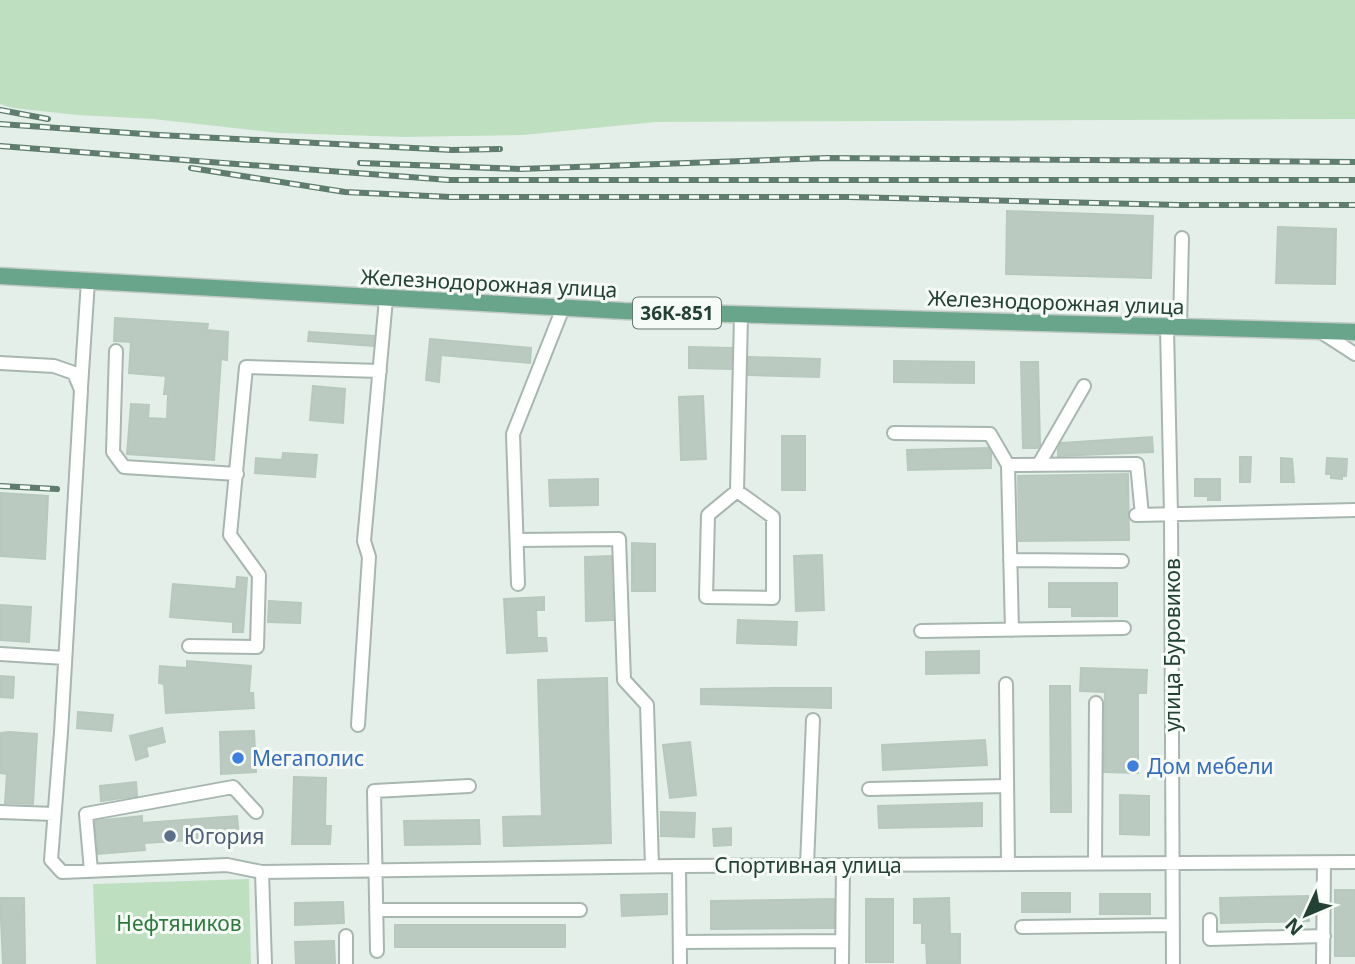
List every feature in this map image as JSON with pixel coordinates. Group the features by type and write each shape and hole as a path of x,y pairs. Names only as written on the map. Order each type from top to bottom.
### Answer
{"main road":[{"name":"Железнодорожная улица","path":"0,276 563,308 1355,332"}],"street":[{"name":"улица Буровиков","path":"1173,964 1173,327 1182,237"},
{"name":"Спортивная улица","path":"88,281 51,860 62,872 227,864 262,872 652,866 1355,862"},
{"path":"358,725 369,557 365,541 386,299"},
{"path":"518,584 513,435 563,308"},
{"path":"737,491 773,517 773,598 706,597 708,515 737,491 741,315"},
{"path":"1318,330 1355,354"},
{"path":"116,351 113,452 124,467 237,474"},
{"path":"0,363 54,366 74,373 81,390"},
{"path":"188,646 257,647 258,575 230,535 246,367 380,371"},
{"path":"1039,464 1084,386"},
{"path":"894,433 990,434 1008,465 1012,630"},
{"path":"1008,465 1137,464 1139,515 1355,510"},
{"path":"517,540 619,539 624,680 647,705 652,866"},
{"path":"1010,559 1122,561"},
{"path":"921,631 1124,628"},
{"path":"0,654 65,658"},
{"path":"1006,684 1008,864"},
{"path":"1095,864 1096,704"},
{"path":"807,865 813,720"},
{"path":"377,951 374,791 469,786"},
{"path":"869,789 1007,786"},
{"path":"91,871 86,814 233,787 256,813"},
{"path":"0,812 54,814"},
{"path":"1323,964 1324,863"},
{"path":"842,962 843,865"},
{"path":"679,866 680,964"},
{"path":"262,872 265,964"},
{"path":"376,910 580,910"},
{"path":"1210,920 1210,939 1324,936"},
{"path":"1022,927 1173,925"},
{"path":"346,936 346,964"},
{"path":"680,942 842,941"}],"green space":[{"path":"0,0 1355,0 1355,119 656,122 523,135 405,137 279,133 153,119 77,115 13,108 0,104"},
{"name":"Нефтяников","path":"249,879 251,964 96,964 93,884"}],"building":[{"path":"1007,211 1153,216 1151,278 1006,274"},
{"path":"1278,227 1336,229 1335,284 1276,283"},
{"path":"115,318 208,324 207,330 228,332 227,360 221,359 214,460 127,454 131,404 149,405 148,418 167,419 168,394 164,394 166,376 129,373 131,342 114,341"},
{"path":"309,332 374,336 373,346 308,341"},
{"path":"430,339 531,348 530,363 441,355 439,382 426,380"},
{"path":"689,347 732,348 731,369 689,368"},
{"path":"749,357 820,359 819,377 748,375"},
{"path":"894,361 974,362 974,383 894,382"},
{"path":"1021,362 1038,362 1038,448 1023,448"},
{"path":"313,386 345,389 343,423 310,420"},
{"path":"703,396 706,459 681,460 679,397"},
{"path":"782,436 805,436 805,490 782,490"},
{"path":"1152,437 1153,452 1058,456 1061,443"},
{"path":"988,448 991,453 991,468 908,470 907,450"},
{"path":"283,453 317,455 315,477 255,473 256,458 282,460"},
{"path":"1240,457 1251,457 1250,482 1240,482"},
{"path":"1281,458 1292,459 1294,482 1281,482"},
{"path":"1327,458 1347,459 1346,476 1342,476 1342,479 1331,478 1331,474 1326,474"},
{"path":"1128,474 1129,540 1019,541 1018,476"},
{"path":"598,479 598,505 550,506 549,480"},
{"path":"1195,479 1220,479 1220,500 1195,496"},
{"path":"0,493 48,496 45,559 0,556"},
{"path":"632,543 655,544 655,591 632,591"},
{"path":"822,555 824,610 796,611 794,556"},
{"path":"611,556 613,620 586,621 585,557"},
{"path":"237,577 247,578 243,632 233,632 233,622 170,617 173,584 236,589"},
{"path":"1049,583 1117,583 1117,616 1072,616 1072,607 1049,607"},
{"path":"544,597 544,610 536,610 537,638 546,638 547,651 507,653 504,599"},
{"path":"269,601 301,603 300,623 268,622"},
{"path":"0,605 31,607 29,642 0,640"},
{"path":"738,620 797,622 796,645 737,643"},
{"path":"979,651 979,673 926,674 926,652"},
{"path":"187,661 251,666 249,693 253,693 254,708 166,713 164,684 159,683 160,666 187,668"},
{"path":"1081,668 1147,670 1146,693 1138,693 1138,773 1104,772 1105,692 1080,691"},
{"path":"0,676 14,677 13,698 0,697"},
{"path":"607,678 611,843 504,846 503,817 542,816 538,680"},
{"path":"1050,686 1070,686 1071,812 1051,812"},
{"path":"831,688 831,708 701,704 701,689"},
{"path":"78,712 113,715 111,731 77,728"},
{"path":"162,728 165,742 146,747 148,756 136,760 130,736"},
{"path":"254,731 256,772 221,774 220,732"},
{"path":"0,733 37,734 33,804 5,803 7,774 0,773"},
{"path":"985,740 987,765 883,770 882,745"},
{"path":"690,742 696,795 670,798 663,745"},
{"path":"294,777 326,778 325,826 331,826 330,844 292,844"},
{"path":"136,782 137,796 101,801 100,786"},
{"path":"1120,795 1149,796 1149,835 1120,834"},
{"path":"982,803 982,826 879,828 878,806"},
{"path":"661,812 695,813 694,837 661,836"},
{"path":"142,816 142,823 237,816 239,837 144,843 145,850 98,854 95,821"},
{"path":"479,820 480,844 405,845 404,821"},
{"path":"731,828 731,845 714,846 713,829"},
{"path":"1335,890 1355,890 1355,956 1335,956"},
{"path":"1022,893 1070,893 1070,912 1022,912"},
{"path":"667,894 667,914 622,916 621,895"},
{"path":"1100,894 1150,894 1150,914 1100,914"},
{"path":"1308,896 1309,921 1221,923 1220,898"},
{"path":"0,898 24,898 25,964 3,964"},
{"path":"949,898 950,934 960,934 960,964 927,964 926,943 922,943 922,923 914,923 914,899"},
{"path":"834,899 834,928 711,929 711,901"},
{"path":"866,899 893,899 893,962 866,962"},
{"path":"343,902 344,923 295,925 295,903"},
{"path":"395,925 565,925 565,947 395,947"},
{"path":"334,941 335,964 296,964 295,942"}],"railway":[{"path":"0,110 48,119"},
{"path":"0,124 452,150 500,149"},
{"path":"0,146 449,180 1355,180"},
{"path":"360,163 520,169 828,158 1355,162"},
{"path":"191,168 345,192 450,197 848,197 1179,205 1355,205"},
{"path":"0,486 57,489"}],"place":[{"name":"Мегаполис","path":"238,758"},
{"name":"Дом мебели","path":"1133,766"},
{"name":"Югория","path":"170,836"}]}
